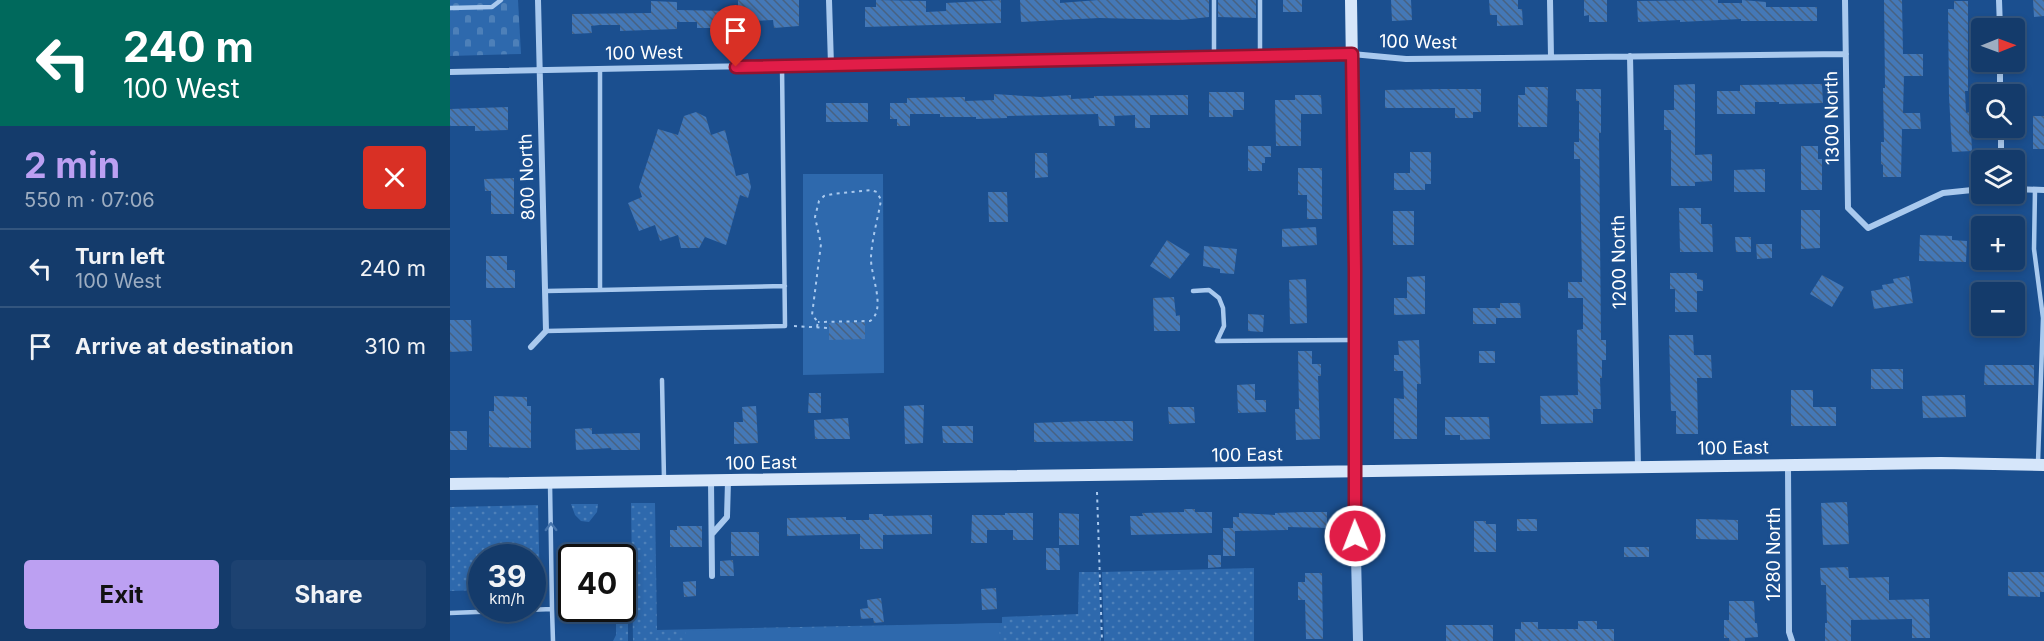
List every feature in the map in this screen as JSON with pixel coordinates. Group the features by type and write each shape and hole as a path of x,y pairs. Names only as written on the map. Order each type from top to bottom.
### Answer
{"main road":[{"path":"1351,0 1354,470"},
{"name":"100 East","path":"450,484 1098,476 1354,470 1941,463 2041,465"}],"street":[{"name":"800 North","path":"538,0 546,331"},
{"path":"830,0 831,65"},
{"path":"1550,0 1551,57"},
{"name":"1300 North","path":"1845,0 1848,208 1868,228 1943,193 1971,190"},
{"path":"1999,0 2000,18"},
{"name":"100 West","path":"450,72 1352,54 1406,58 1846,54"},
{"name":"1200 North","path":"1630,56 1638,468"},
{"path":"2025,190 2044,190"},
{"path":"531,347 546,331"},
{"name":"1280 North","path":"1788,466 1789,632 1792,641"},
{"path":"1354,470 1358,641"},
{"path":"711,481 712,576"},
{"path":"712,534 727,517 728,481"}],"lane":[{"path":"450,8 492,7 501,0"},
{"path":"1214,0 1214,57"},
{"path":"1260,0 1260,56"},
{"path":"546,331 785,326 782,66"},
{"path":"600,69 600,290"},
{"path":"2035,190 2034,249 2043,318 2041,465"},
{"path":"546,291 785,286"},
{"path":"1193,291 1209,290 1219,298 1224,308 1224,326 1217,340 1354,340"},
{"path":"662,380 664,482"},
{"path":"550,483 553,641"},
{"path":"450,613 552,609"}],"path":[{"path":"818,322 870,321 875,317 878,306 871,258 881,200 877,192 872,190 834,194 824,196 819,201 815,217 821,244 812,315 818,322 818,327"},
{"path":"785,326 827,328"},
{"path":"1097,492 1102,641"}],"green space":[{"path":"450,0 518,0 521,54 450,56"},
{"path":"803,174 883,174 884,373 803,375"},
{"path":"631,503 655,503 657,630 1002,623 1002,617 1078,614 1079,572 1099,572 1101,641 633,641 633,622 636,622 636,544 632,544"},
{"path":"571,504 598,504 597,512 589,522 581,521 575,515"},
{"path":"538,505 539,544 468,544 468,590 450,591 450,507"},
{"path":"1254,568 1254,641 1104,641 1102,572"},
{"path":"616,622 628,622 628,641 613,641 616,635"},
{"path":"999,623 1000,641 686,641 686,631"}],"building":[{"path":"738,0 799,0 799,26 774,28 773,20 752,21 752,28 697,28 697,22 677,22 677,29 620,31 620,25 599,25 591,26 592,33 572,34 572,14 651,13 651,1 677,2 677,10 732,11 738,9"},
{"path":"876,0 926,1 926,12 946,11 946,3 1001,0 1001,23 865,27 865,7 876,7"},
{"path":"1020,0 1060,0 1060,3 1098,0 1209,0 1209,17 1181,20 1099,18 1021,22"},
{"path":"1218,0 1256,0 1256,18 1218,17"},
{"path":"1283,0 1302,0 1302,12 1283,12"},
{"path":"1391,0 1411,0 1412,20 1392,21"},
{"path":"1489,0 1518,0 1518,9 1522,9 1523,25 1497,26 1497,15 1490,15"},
{"path":"1584,0 1607,0 1607,22 1589,22 1589,15 1584,16"},
{"path":"1718,0 1718,3 1742,3 1742,0 1766,2 1766,7 1817,7 1817,21 1741,21 1741,19 1638,22 1637,1"},
{"path":"1884,0 1902,0 1903,54 1923,54 1923,76 1904,76 1903,113 1920,113 1921,129 1902,129 1901,177 1883,177 1883,165 1881,164 1881,142 1884,142 1883,88 1885,88"},
{"path":"2033,0 2044,0 2044,16 2034,17"},
{"path":"1954,1 1968,1 1968,91 1965,91 1966,113 1970,112 1971,151 1952,152 1948,9 1954,9"},
{"path":"1695,84 1695,155 1712,154 1712,181 1695,182 1695,186 1671,186 1671,130 1664,130 1664,110 1674,110 1674,85"},
{"path":"1822,84 1823,103 1755,102 1755,114 1717,114 1717,91 1740,91 1740,85"},
{"path":"1525,87 1548,87 1547,127 1518,127 1518,95 1525,95"},
{"path":"1481,89 1481,112 1473,112 1473,118 1455,118 1455,108 1385,108 1385,90"},
{"path":"1576,89 1601,89 1601,133 1599,133 1601,340 1606,340 1606,360 1602,360 1602,378 1600,378 1601,409 1593,409 1593,423 1541,424 1540,396 1578,395 1577,330 1583,329 1583,298 1568,298 1568,282 1582,282 1580,159 1574,159 1574,142 1579,142 1579,101 1576,101"},
{"path":"1209,92 1244,92 1244,110 1233,110 1233,117 1209,117"},
{"path":"994,94 1041,97 1071,95 1071,99 1094,98 1094,96 1188,95 1188,115 1150,115 1150,128 1135,128 1135,115 1114,116 1115,126 1099,126 1098,114 976,119 976,117 940,117 940,114 910,114 910,126 897,126 897,119 890,119 890,103 907,103 907,98 965,97 965,101 994,100"},
{"path":"1295,95 1321,95 1322,114 1301,114 1301,146 1276,146 1275,100 1295,100"},
{"path":"826,103 868,103 868,122 826,122"},
{"path":"508,107 508,130 475,131 475,126 450,126 450,109"},
{"path":"696,112 706,117 711,135 725,130 736,176 748,173 751,187 748,198 740,195 726,245 705,237 699,248 681,248 678,235 660,241 655,225 639,231 628,203 642,197 639,187 658,129 678,135 684,116"},
{"path":"2033,116 2044,116 2044,149 2033,149"},
{"path":"1248,146 1271,146 1271,157 1265,157 1262,171 1248,171"},
{"path":"1801,146 1818,146 1818,159 1822,159 1822,190 1801,190"},
{"path":"1410,152 1431,152 1431,184 1425,184 1425,190 1394,190 1394,173 1410,173"},
{"path":"1035,153 1047,153 1048,177 1035,178"},
{"path":"1298,168 1322,168 1322,219 1307,219 1307,195 1298,195"},
{"path":"1765,169 1765,192 1734,192 1734,170"},
{"path":"514,178 514,214 491,214 491,191 485,191 484,179"},
{"path":"988,192 1007,192 1008,222 989,222"},
{"path":"1679,208 1701,208 1701,224 1712,224 1713,252 1680,252"},
{"path":"1801,210 1820,210 1820,248 1801,249"},
{"path":"1393,211 1414,211 1414,245 1393,245"},
{"path":"1316,227 1317,245 1282,247 1282,229"},
{"path":"1920,235 1952,236 1952,240 1967,241 1966,262 1919,261"},
{"path":"1735,237 1751,237 1751,252 1736,252"},
{"path":"1167,240 1190,254 1170,279 1150,266"},
{"path":"1756,244 1772,244 1772,258 1757,259"},
{"path":"1204,246 1237,249 1234,274 1220,273 1220,269 1203,266"},
{"path":"486,256 507,256 507,270 515,270 515,288 486,288"},
{"path":"1670,273 1697,273 1697,279 1703,280 1703,291 1697,291 1697,312 1675,312 1675,289 1670,289"},
{"path":"1822,275 1844,287 1832,307 1810,294"},
{"path":"1425,276 1425,314 1394,315 1394,298 1407,298 1407,277"},
{"path":"1909,276 1913,303 1874,309 1871,291 1883,289 1882,285 1894,283 1893,279"},
{"path":"1306,279 1307,323 1290,324 1289,280"},
{"path":"1174,297 1176,316 1180,315 1180,331 1154,331 1153,298"},
{"path":"1500,303 1520,303 1521,318 1496,318 1496,324 1473,324 1473,308 1500,308"},
{"path":"1248,314 1264,315 1263,332 1248,331"},
{"path":"450,320 471,320 472,351 450,352"},
{"path":"865,322 865,339 829,340 829,323"},
{"path":"1669,335 1693,335 1694,355 1711,355 1712,378 1697,378 1698,434 1676,434 1676,411 1671,411"},
{"path":"1419,340 1421,384 1417,384 1417,439 1394,439 1394,398 1404,399 1403,371 1394,371 1394,355 1399,355 1398,341"},
{"path":"1298,351 1312,351 1312,364 1321,364 1321,376 1318,376 1320,439 1296,440 1295,409 1299,409"},
{"path":"1479,351 1495,351 1495,363 1479,363"},
{"path":"1985,365 2034,365 2034,385 1984,385"},
{"path":"1871,369 1903,369 1903,389 1871,389"},
{"path":"1255,384 1255,400 1266,400 1266,412 1238,413 1237,385"},
{"path":"1791,390 1813,390 1813,407 1836,407 1836,426 1791,426"},
{"path":"809,393 821,393 821,413 808,413"},
{"path":"1965,395 1966,417 1923,418 1922,396"},
{"path":"494,396 527,397 527,406 531,406 531,448 489,447 489,411 494,411"},
{"path":"924,405 923,443 905,444 904,406"},
{"path":"756,406 758,443 734,444 734,422 743,422 742,407"},
{"path":"1168,407 1194,407 1195,423 1169,424"},
{"path":"1445,417 1489,417 1490,439 1460,440 1460,435 1445,435"},
{"path":"848,418 850,439 815,439 814,420"},
{"path":"1133,421 1133,441 1034,442 1034,423"},
{"path":"942,426 973,426 973,443 943,443"},
{"path":"592,428 592,434 640,433 640,450 611,450 611,448 576,450 575,429"},
{"path":"450,431 467,431 467,450 450,450"},
{"path":"1847,502 1849,544 1823,545 1821,503"},
{"path":"1184,509 1195,509 1195,512 1212,512 1212,533 1131,535 1130,516 1143,516 1142,513 1184,512"},
{"path":"1327,512 1327,528 1288,527 1288,530 1235,531 1235,556 1223,556 1223,528 1233,528 1233,517 1239,517 1239,513 1275,515 1275,513"},
{"path":"1005,513 1033,513 1033,540 1013,540 1013,530 987,530 987,543 971,543 972,515 1005,515"},
{"path":"1059,513 1079,514 1079,545 1059,545"},
{"path":"869,514 932,515 932,534 883,535 883,549 860,549 860,534 787,536 787,518 846,517 846,520 869,520"},
{"path":"1517,519 1537,519 1537,531 1517,531"},
{"path":"1696,519 1738,520 1738,540 1696,539"},
{"path":"1474,521 1496,524 1496,552 1474,552"},
{"path":"677,526 702,526 702,547 670,547 670,530 677,530"},
{"path":"731,532 759,532 759,556 731,556"},
{"path":"1624,547 1649,547 1649,557 1624,557"},
{"path":"1046,548 1059,548 1060,570 1046,570"},
{"path":"1208,555 1221,555 1221,567 1208,568"},
{"path":"733,560 734,576 720,576 720,561"},
{"path":"1848,567 1849,578 1889,577 1889,600 1929,599 1930,638 1912,638 1912,619 1851,620 1851,641 1825,641 1826,585 1821,585 1820,568"},
{"path":"2008,572 2044,572 2044,592 2040,592 2040,597 2008,596"},
{"path":"1305,573 1322,573 1323,639 1306,639 1305,600 1298,600 1298,582 1305,582"},
{"path":"696,581 696,596 684,597 683,582"},
{"path":"996,588 997,609 982,610 981,589"},
{"path":"881,598 884,622 874,623 873,618 861,619 860,609 868,608 867,600"},
{"path":"1729,601 1754,601 1758,637 1745,638 1745,641 1729,641 1729,638 1724,638 1724,620 1729,620"},
{"path":"1578,621 1597,621 1597,629 1614,629 1614,641 1515,641 1515,629 1521,629 1521,622 1538,622 1538,629 1578,629"},
{"path":"1446,625 1493,625 1493,641 1446,641"}],"route":[{"path":"736,67 1352,54 1355,536"}]}
